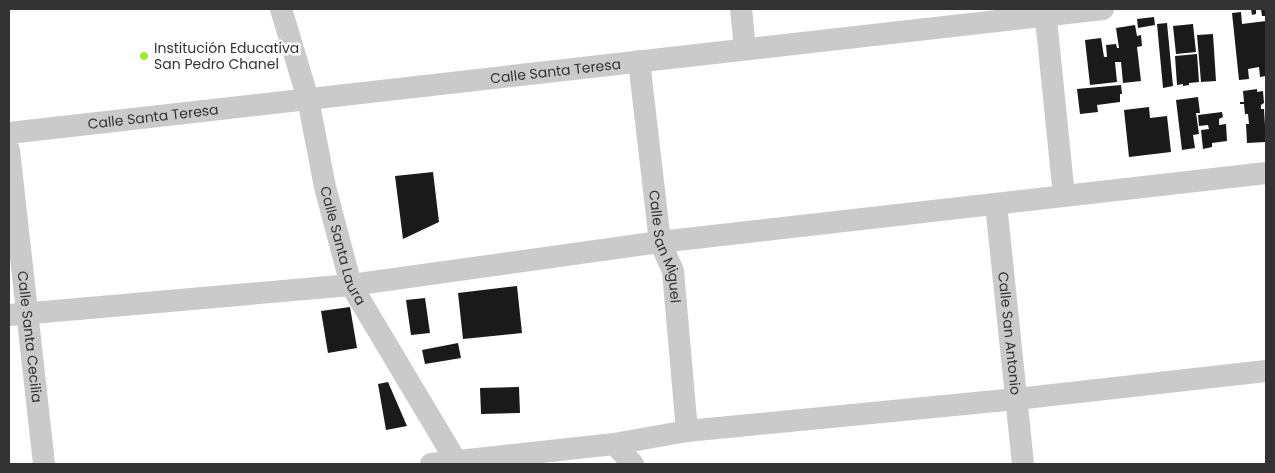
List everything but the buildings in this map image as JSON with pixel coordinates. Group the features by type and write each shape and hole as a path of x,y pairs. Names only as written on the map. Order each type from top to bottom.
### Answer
{"street":[{"name":"Calle Santa Laura","path":"281,9 308,99 325,187 351,285 456,461"},
{"path":"741,9 745,49"},
{"name":"Calle Santa Teresa","path":"9,133 745,49 1045,12 1103,9"},
{"path":"1045,12 1064,196"},
{"name":"Calle San Miguel","path":"639,61 660,242 673,271 686,431"},
{"name":"Calle Santa Cecilia","path":"9,150 18,314 44,464"},
{"path":"18,314 351,285 660,242 1266,173"},
{"name":"Calle San Antonio","path":"996,204 1023,464"},
{"path":"431,464 614,444 686,431 1016,398 1266,370"},
{"path":"614,444 633,464"}],"place":[{"name":"Institución Educativa San Pedro Chanel","path":"144,56"}]}
